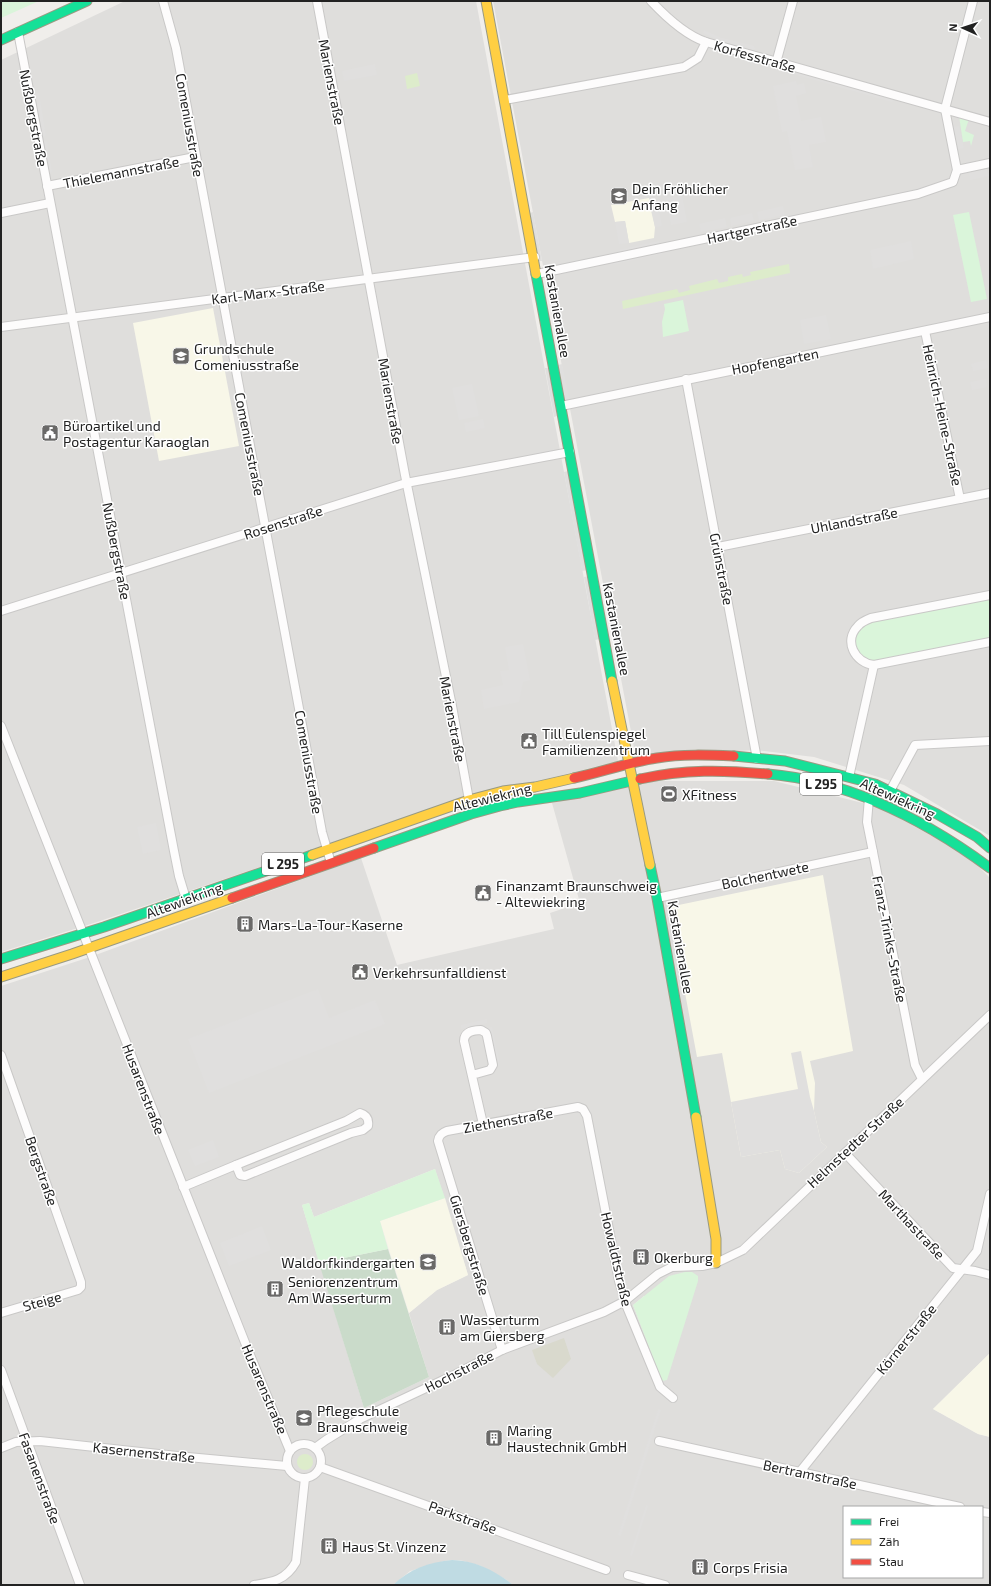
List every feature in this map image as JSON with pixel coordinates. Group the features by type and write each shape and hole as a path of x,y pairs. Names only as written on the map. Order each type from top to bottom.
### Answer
{"main road":[{"path":"1,40 87,1"},
{"name":"Kastanienallee","path":"486,1 535,257 561,406 628,764 657,898 708,1188 716,1239 716,1263"},
{"name":"Altewiekring","path":"1,959 186,899 469,800 503,791 534,787 584,776 606,769 657,758 710,754 785,761 849,777 890,791 957,825 977,837 990,848"},
{"name":"Altewiekring","path":"1,977 490,809 517,802 569,795 633,782 667,773 702,770 749,772 778,775 832,786 868,798 933,828 969,851 990,868"}],"street":[{"name":"Comeniusstraße","path":"163,1 176,48 195,157 266,527 322,832 331,863"},
{"name":"Marienstraße","path":"317,1 406,483 452,706 469,800"},
{"path":"651,1 694,38 706,42"},
{"path":"776,63 793,1"},
{"path":"973,1 945,109 957,170 990,163"},
{"name":"Nußbergstraße","path":"18,32 174,851 179,876 186,899"},
{"name":"Korfesstraße","path":"505,100 684,67 698,58 706,42 776,63 990,122"},
{"name":"Thielemannstraße","path":"47,186 195,157"},
{"name":"Hartgerstraße","path":"537,274 918,194 953,182 957,170"},
{"path":"1,213 50,203"},
{"name":"Karl-Marx-Straße","path":"1,326 369,280 535,257"},
{"name":"Hopfengarten","path":"561,406 990,317"},
{"name":"Heinrich-Heine-Straße","path":"925,331 960,498"},
{"name":"Grünstraße","path":"686,379 757,759"},
{"name":"Rosenstraße","path":"1,611 406,483 570,452"},
{"name":"Uhlandstraße","path":"718,547 990,493"},
{"path":"990,595 871,618 861,623 852,633 852,646 854,652 862,661 867,664 874,665 990,642"},
{"path":"849,777 874,665"},
{"name":"Husarenstraße","path":"1,726 183,1187 290,1451"},
{"path":"890,791 915,745 990,741"},
{"name":"Franz-Trinks-Straße","path":"868,798 867,822 915,1065 922,1079"},
{"name":"Bolchentwete","path":"657,898 873,852"},
{"name":"Helmstedter Straße","path":"716,1263 743,1250 844,1152 990,1015"},
{"path":"472,1075 490,1070 493,1065 486,1033 481,1030 467,1033 464,1038 472,1075 483,1124"},
{"name":"Bergstraße","path":"1,1055 81,1282 81,1287"},
{"name":"Ziethenstraße","path":"438,1141 443,1132 576,1107 583,1110"},
{"name":"Howaldtstraße","path":"583,1110 587,1116 619,1281 625,1301 660,1387 673,1398"},
{"path":"183,1187 236,1165 346,1121 357,1114 364,1114 368,1119 368,1126 363,1130 351,1133 245,1176 240,1175 236,1165"},
{"name":"Giersbergstraße","path":"438,1141 502,1350"},
{"name":"Marthastraße","path":"844,1152 953,1268 990,1274"},
{"name":"Körnerstraße","path":"799,1472 977,1251 990,1194"},
{"name":"Hochstraße","path":"315,1448 360,1419 456,1374 502,1350 604,1312 625,1301 658,1274 672,1267 702,1266 716,1263"},
{"name":"Steige","path":"1,1313 78,1290 81,1287"},
{"name":"Fasanenstraße","path":"1,1370 26,1442 80,1585"},
{"name":"Kasernenstraße","path":"1,1448 16,1442 40,1441 288,1466"},
{"name":"Bertramstraße","path":"659,1441 955,1506"},
{"path":"307,1444 315,1448 321,1460 317,1472 312,1476 305,1478 297,1477 291,1473 287,1458 290,1451 298,1445 307,1444"},
{"name":"Parkstraße","path":"320,1466 606,1570"},
{"path":"254,1585 271,1582 282,1577 291,1571 296,1562 305,1478"},
{"path":"628,1575 665,1585"}],"shaded area":[{"path":"125,1 476,1 618,761 443,805 97,922 1,952 1,60"},
{"path":"493,1 990,1 990,836 904,785 814,757 756,750 636,758"},
{"path":"704,30 722,38 754,46 756,49 749,50 732,46 703,33"},
{"path":"725,51 894,98 892,102 727,55"},
{"path":"375,64 377,75 344,81 342,71"},
{"path":"796,81 797,85 804,83 806,93 796,96 801,121 821,117 826,142 809,145 813,167 795,170 787,131 782,132 773,86"},
{"path":"39,93 46,136 41,137 33,94"},
{"path":"959,126 964,148 958,149 953,127"},
{"path":"47,141 52,172 46,173 41,142"},
{"path":"987,169 989,176 970,180 969,172"},
{"path":"682,195 687,222 671,225 666,198"},
{"path":"649,198 655,227 654,238 629,243 625,221 615,222 611,205"},
{"path":"657,200 662,226 655,227 649,202"},
{"path":"783,206 785,215 759,220 757,212"},
{"path":"533,212 542,261 539,261 530,213"},
{"path":"752,213 754,221 731,226 730,218"},
{"path":"725,218 727,227 701,232 699,224"},
{"path":"625,221 629,243 619,244 615,222"},
{"path":"659,241 660,245 620,254 619,250"},
{"path":"911,241 914,259 873,269 870,250"},
{"path":"661,250 662,254 610,265 610,262"},
{"name":"Grundschule Comeniusstraße","path":"213,308 239,446 159,461 133,323"},
{"path":"826,315 831,339 804,344 800,320"},
{"path":"986,360 988,368 973,371 971,364"},
{"path":"562,364 570,402 566,403 558,365"},
{"path":"545,368 548,368 557,416 554,417"},
{"path":"986,379 987,387 972,390 970,382"},
{"path":"472,384 479,416 459,420 452,388"},
{"path":"483,419 485,428 466,432 464,423"},
{"path":"568,471 587,570 582,571 564,472"},
{"path":"589,576 600,639 595,640 584,577"},
{"path":"523,644 530,680 523,682 519,702 484,709 481,690 503,685 500,671 509,670 505,647"},
{"path":"638,781 774,781 879,807 968,856 990,878 990,1353 933,1409 978,1434 990,1437 990,1585 513,1585 481,1566 460,1560 452,1560 410,1571 393,1585 1,1585 1,986 90,957 361,858 397,965 554,929 550,913 580,903 552,803","holes":["435,1169 468,1275 437,1290 409,1313 429,1377 364,1408 302,1205 309,1203 314,1217","644,1296 663,1381 633,1305"]},
{"path":"156,823 161,850 143,854 137,827"},
{"path":"823,875 853,1051 810,1061 815,1083 814,1111 821,1142 827,1147 799,1173 785,1169 780,1150 741,1157 722,1053 697,1057 669,907"},
{"path":"318,989 329,1018 375,1000 385,1024 209,1093 188,1039"},
{"path":"487,1019 487,1023 461,1029 461,1025"},
{"path":"492,1027 500,1065 497,1066 488,1028"},
{"path":"801,1051 821,1142 827,1147 799,1173 785,1169 780,1150 741,1157 731,1102 798,1089 791,1053"},
{"path":"213,1140 219,1157 195,1166 188,1150"},
{"name":"Waldorfkindergarten","path":"445,1198 468,1275 437,1290 409,1313 380,1221"},
{"name":"Seniorenzentrum Am Wasserturm","path":"262,1226 271,1250 229,1266 220,1243"},
{"path":"564,1338 571,1359 553,1378 537,1364 532,1350"},
{"path":"990,1353 990,1437 978,1434 933,1409"},
{"path":"658,1409 661,1410 621,1536 618,1535"},
{"path":"646,1505 648,1506 632,1556 630,1555"}],"green space":[{"path":"1,1 39,1 1,18"},
{"path":"417,73 420,86 407,89 405,76"},
{"path":"959,116 969,119 965,131 974,135 971,146 970,141 963,142"},
{"path":"969,212 987,299 971,302 953,215"},
{"path":"789,264 790,273 623,309 622,301 677,289 679,293 690,290 689,286 717,279 719,283 728,281 728,277 742,274 743,277 751,275 750,272"},
{"path":"683,300 689,331 663,337 662,322 665,309 664,304"},
{"path":"990,595 990,642 874,665 854,652 857,627 861,623"},
{"path":"435,1169 445,1198 380,1221 388,1249 319,1263 302,1205 309,1203 314,1217"},
{"path":"388,1249 429,1377 364,1408 319,1263"},
{"path":"692,1272 698,1276 698,1281 667,1380 662,1381 633,1305 669,1276"},
{"path":"305,1454 311,1456 313,1462 311,1468 305,1470 299,1468 297,1462 299,1456"}],"water":[{"path":"460,1560 484,1567 513,1585 393,1585 399,1579 420,1567 436,1562"}],"traffic: fast":[{"path":"1,40 87,1"},
{"path":"536,274 612,681"},
{"path":"734,756 785,761 875,784 937,814 977,837 990,848"},
{"path":"768,774 798,778 857,794 913,819 965,850 990,868"},
{"path":"374,848 471,814 500,806 580,793 640,779"},
{"path":"1,959 104,927 312,855"},
{"path":"650,865 696,1117"}],"traffic: slow":[{"path":"486,1 536,274"},
{"path":"612,681 650,865"},
{"path":"312,855 469,800 503,791 535,787 574,778"},
{"path":"1,977 72,954 232,898"},
{"path":"696,1117 716,1239 716,1263"}],"traffic: jam":[{"path":"574,778 657,758 685,755 734,756"},
{"path":"640,779 673,773 704,771 768,774"},
{"path":"232,898 374,848"}],"place":[{"name":"Dein Fröhlicher Anfang","path":"619,196"},
{"name":"Grundschule Comeniusstraße","path":"181,356"},
{"name":"Büroartikel und Postagentur Karaoglan","path":"50,433"},
{"name":"Till Eulenspiegel Familienzentrum","path":"529,741"},
{"name":"XFitness","path":"669,794"},
{"name":"Finanzamt Braunschweig - Altewiekring","path":"483,893"},
{"name":"Mars-La-Tour-Kaserne","path":"245,924"},
{"name":"Verkehrsunfalldienst","path":"360,972"},
{"name":"Okerburg","path":"641,1257"},
{"name":"Waldorfkindergarten","path":"428,1262"},
{"name":"Seniorenzentrum Am Wasserturm","path":"275,1289"},
{"name":"Wasserturm am Giersberg","path":"447,1327"},
{"name":"Pflegeschule Braunschweig","path":"304,1418"},
{"name":"Maring Haustechnik GmbH","path":"494,1438"},
{"name":"Haus St. Vinzenz","path":"329,1546"},
{"name":"Corps Frisia","path":"700,1567"}]}
